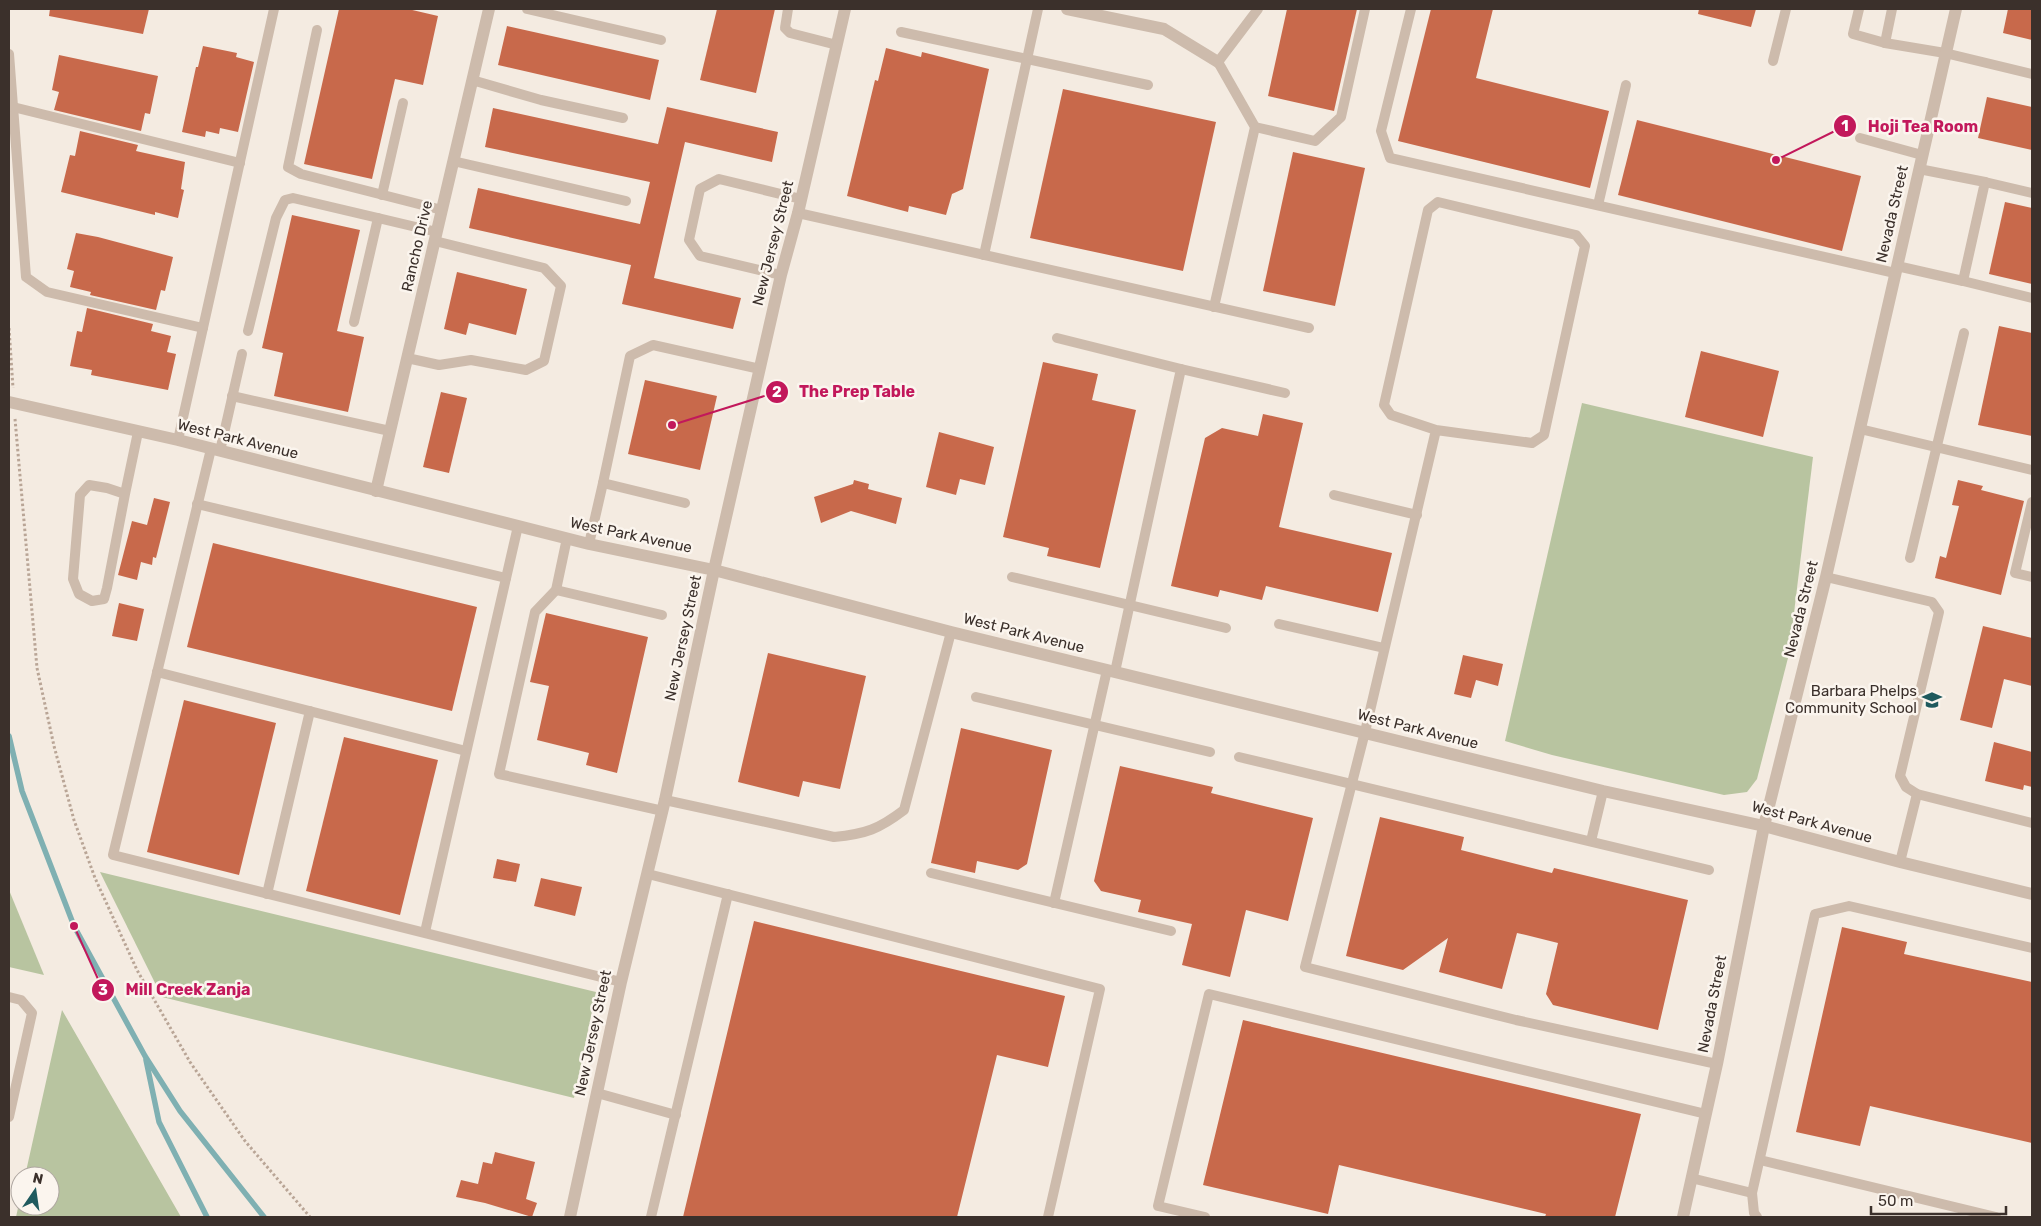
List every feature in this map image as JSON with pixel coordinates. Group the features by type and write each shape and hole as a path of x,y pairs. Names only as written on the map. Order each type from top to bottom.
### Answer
{"street":[{"name":"Rancho Drive","path":"376,491 489,9"},
{"name":"New Jersey Street","path":"570,1217 621,982 664,805 780,275 798,213 845,9"},
{"path":"1067,9 1164,29 1218,62"},
{"name":"Nevada Street","path":"1683,1217 1717,1064 1764,826 1826,577 1956,9"},
{"name":"West Park Avenue","path":"9,402 178,440 589,544 714,570 950,632 1604,791 1764,826 2032,894"}],"lane":[{"path":"178,440 274,9"},
{"path":"527,9 661,40"},
{"path":"788,9 785,28 790,33 838,45"},
{"path":"984,255 1038,9"},
{"path":"1214,306 1255,127 1218,62 1258,9"},
{"path":"1255,127 1315,141 1341,118 1365,9"},
{"path":"1411,9 1381,132 1390,158 1896,270 1963,281 2032,298"},
{"path":"1773,61 1786,9"},
{"path":"1859,9 1853,34 1884,43 1945,53 2032,74"},
{"path":"1884,43 1892,9"},
{"path":"317,30 288,167 301,174 442,210"},
{"path":"901,32 1148,85"},
{"path":"9,54 26,277 47,292 203,328"},
{"path":"472,80 541,100 623,118"},
{"path":"1598,205 1626,85"},
{"path":"382,195 403,103"},
{"path":"13,107 240,162"},
{"path":"1860,138 1922,154"},
{"path":"453,161 626,201"},
{"path":"1919,168 2032,193"},
{"path":"780,275 700,256 689,240 700,189 719,179 801,199"},
{"path":"1963,281 1985,182"},
{"path":"248,331 276,218 285,200 293,198 378,218 544,268 561,286 544,361 526,370 471,360 439,366 408,358"},
{"path":"1438,202 1576,235 1585,246 1544,435 1532,443 1436,430 1391,415 1384,405 1428,210 1438,202"},
{"path":"798,213 1309,328"},
{"path":"354,322 378,218"},
{"path":"1910,558 1964,333"},
{"path":"1057,338 1285,393"},
{"path":"589,544 630,356 653,345 760,369"},
{"path":"242,354 232,396 198,504 113,855 621,982"},
{"path":"1054,902 1094,725 1130,604 1181,369"},
{"path":"232,396 390,431"},
{"path":"1860,429 2032,470"},
{"path":"1436,430 1365,732 1306,967 1516,1020 1717,1064"},
{"path":"124,494 107,488 88,485 80,495 73,579 79,594 92,601 104,600 108,588 124,494 138,432"},
{"path":"602,484 685,503"},
{"path":"1334,495 1417,515"},
{"path":"2032,502 2015,573 2032,577"},
{"path":"198,504 506,578"},
{"path":"425,932 518,526"},
{"path":"567,538 556,590 535,612 499,774 834,837 856,835 884,825 904,810 950,632"},
{"path":"1012,577 1226,628"},
{"path":"1826,577 1932,602 1939,612 1900,776 1906,787 1917,794 2032,823"},
{"path":"556,590 662,615"},
{"path":"1279,624 1384,648"},
{"path":"157,672 466,751"},
{"path":"976,697 1210,752"},
{"path":"267,894 310,711"},
{"path":"1239,757 1709,870"},
{"path":"1592,842 1604,791"},
{"path":"1900,862 1917,794"},
{"path":"932,873 1171,930"},
{"path":"648,874 1100,988 1048,1217"},
{"path":"651,1217 728,894"},
{"path":"1757,1217 1754,1213 1752,1194 1815,914 1849,906 2032,948"},
{"path":"1205,1217 1158,1206 1209,994 1706,1114"},
{"path":"9,997 21,1000 32,1013 9,1117"},
{"path":"597,1093 676,1115"},
{"path":"1760,1160 1996,1217"},
{"path":"1692,1178 1752,1194"}],"path":[{"path":"9,328 13,384"}],"green space":[{"path":"1582,403 1813,457 1789,654 1757,779 1747,792 1724,795 1552,755 1505,741"},
{"path":"100,872 596,992 574,1098 162,997"},
{"path":"9,890 44,975 9,967"},
{"path":"62,1010 181,1217 16,1217 60,1216 60,1166 27,1166"}],"building":[{"path":"50,9 149,9 143,34 49,16"},
{"path":"339,9 408,9 438,16 423,85 395,79 372,179 304,164"},
{"path":"717,9 775,9 756,93 700,80"},
{"path":"1287,9 1357,9 1334,111 1268,96"},
{"path":"1431,9 1493,9 1476,78 1609,111 1590,188 1398,141"},
{"path":"1699,9 1756,9 1751,27 1698,14"},
{"path":"2008,9 2032,9 2032,40 2003,33"},
{"path":"507,26 659,60 650,100 498,65"},
{"path":"203,46 237,53 236,57 254,62 238,132 220,128 219,134 206,131 205,137 182,132 196,67 198,67"},
{"path":"886,48 921,57 922,52 989,69 963,189 952,194 946,215 909,206 908,212 847,196 875,80 878,81"},
{"path":"59,55 158,76 150,114 145,113 141,131 54,110 59,92 52,90"},
{"path":"1063,89 1216,122 1183,271 1030,238"},
{"path":"1987,97 2032,107 2032,150 1978,138"},
{"path":"667,107 778,132 772,162 685,142 654,278 741,298 733,329 622,304 631,265 469,228 478,188 640,224 650,182 485,147 493,108 658,144"},
{"path":"1637,120 1861,176 1842,251 1618,195"},
{"path":"80,131 138,145 136,151 185,162 181,189 184,190 178,218 155,212 155,215 61,192 70,155 75,156"},
{"path":"1293,152 1365,168 1335,306 1263,291"},
{"path":"2005,202 2032,208 2032,284 1989,274"},
{"path":"292,215 360,230 337,331 364,337 348,412 274,396 283,353 262,348"},
{"path":"76,233 173,257 165,291 161,290 156,310 90,295 91,292 70,287 74,271 67,269"},
{"path":"457,272 527,289 516,335 469,323 466,335 444,329"},
{"path":"87,308 153,324 151,331 171,336 167,352 176,354 168,390 91,375 92,370 70,366 77,331 82,332"},
{"path":"1999,326 2032,333 2032,436 1978,425"},
{"path":"1701,351 1779,371 1763,437 1685,417"},
{"path":"1043,362 1098,374 1092,400 1136,410 1100,568 1047,556 1049,548 1003,537"},
{"path":"645,380 717,396 700,470 628,454"},
{"path":"441,392 467,398 449,473 423,467"},
{"path":"1263,414 1303,423 1279,527 1392,553 1378,612 1266,586 1262,600 1220,590 1218,597 1171,586 1205,438 1222,428 1258,436"},
{"path":"939,432 994,447 985,485 960,479 956,495 926,487"},
{"path":"854,480 869,484 868,489 902,498 896,524 851,511 821,523 814,497 853,484"},
{"path":"1958,480 1983,486 1981,490 2024,501 2001,595 1935,578 1940,556 1946,558 1959,506 1952,505"},
{"path":"154,498 170,502 156,558 153,557 152,565 141,562 137,580 118,575 132,521 147,525"},
{"path":"213,543 477,607 452,711 187,647"},
{"path":"119,603 144,609 137,641 112,636"},
{"path":"546,613 648,637 617,773 586,765 589,753 537,740 549,686 530,682"},
{"path":"1983,626 2032,638 2032,686 2004,679 1992,728 1960,720"},
{"path":"768,653 866,676 840,789 803,781 799,797 738,782"},
{"path":"1463,655 1503,664 1498,686 1476,680 1471,698 1454,694"},
{"path":"184,700 276,723 239,875 147,852"},
{"path":"961,728 1052,750 1027,864 1018,870 977,861 975,873 931,863"},
{"path":"344,737 438,760 400,915 306,891"},
{"path":"1994,742 2032,752 2032,787 2024,785 2023,790 1985,781"},
{"path":"1120,766 1213,787 1211,793 1313,818 1288,921 1246,910 1230,977 1182,965 1192,924 1138,912 1141,900 1101,891 1094,881"},
{"path":"1380,817 1464,837 1461,850 1552,873 1554,868 1688,900 1658,1030 1553,1005 1546,994 1558,943 1530,936 1517,933 1502,989 1439,972 1448,938 1403,970 1346,956"},
{"path":"497,859 520,864 516,882 493,878"},
{"path":"541,878 582,887 575,916 534,906"},
{"path":"754,921 1065,996 1048,1067 997,1055 957,1217 683,1217"},
{"path":"1842,927 1907,942 1904,954 2032,982 2032,1143 1870,1106 1860,1146 1796,1132"},
{"path":"1243,1020 1641,1114 1615,1217 1545,1217 1546,1214 1339,1165 1328,1214 1203,1185"},
{"path":"495,1152 535,1162 526,1199 537,1203 532,1217 485,1203 456,1197 461,1180 478,1184 483,1162 492,1164"}],"waterway":[{"path":"9,736 22,791 74,926 145,1056 180,1111 264,1217"},
{"path":"146,1060 159,1122 207,1217"}],"place":[{"name":"Hoji Tea Room","path":"1776,160"},
{"name":"The Prep Table","path":"672,425"},
{"name":"Barbara Phelps Community School","path":"1932,700"},
{"name":"Mill Creek Zanja","path":"74,926"}]}
